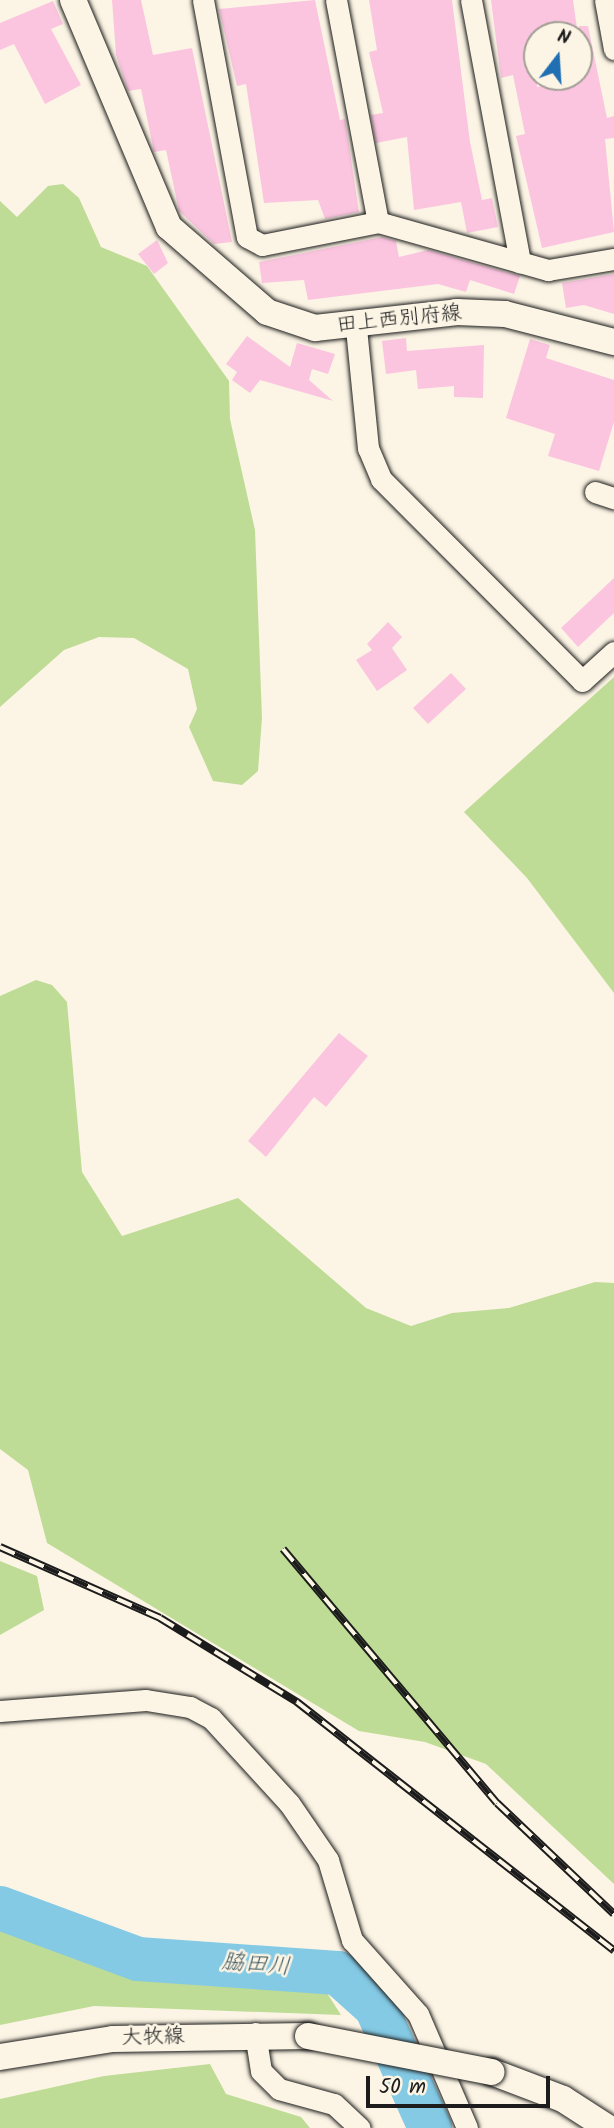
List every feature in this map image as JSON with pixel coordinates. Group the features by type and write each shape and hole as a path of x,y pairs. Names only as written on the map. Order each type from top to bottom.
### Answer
{"street":[{"name":"田上西別府線","path":"73,0 169,227 267,312 315,328 356,328 427,314 493,313 614,342"},
{"path":"203,0 247,237 262,245 378,222 548,270 614,259"},
{"path":"336,0 378,222"},
{"path":"471,0 520,262"},
{"path":"605,0 614,50"},
{"path":"356,328 368,448 381,479 582,681 614,652"},
{"path":"0,1711 146,1700 190,1707 211,1718 289,1803 328,1860 352,1940 418,2014 467,2128"},
{"path":"256,2033 261,2071 279,2089 334,2104 360,2128"},
{"name":"大牧線","path":"0,2057 113,2039 256,2033 308,2036 492,2072 564,2099 608,2128"}],"green space":[{"path":"63,184 79,198 101,247 147,266 229,381 230,419 255,530 262,718 258,771 242,785 213,781 189,727 197,709 188,669 134,638 99,637 64,650 0,707 0,201 17,217 48,186"},
{"path":"614,677 614,993 527,878 464,812"},
{"path":"36,980 52,985 67,1002 82,1172 122,1236 238,1198 366,1308 411,1326 452,1313 509,1308 595,1282 614,1283 614,1884 486,1764 425,1742 359,1731 47,1543 28,1470 0,1449 0,996"},
{"path":"0,1561 37,1576 44,1610 0,1635"},
{"path":"0,1895 81,1948 308,1963 341,2015 94,2006 0,2025"},
{"path":"210,2064 226,2094 301,2117 310,2128 0,2128 0,2099 104,2076"}],"building":[{"path":"112,0 141,0 153,55 192,48 232,242 214,244 179,211 166,150 154,152 141,89 128,91 116,55"},
{"path":"315,0 340,120 345,119 359,212 325,219 318,200 264,203 246,84 237,86 219,9"},
{"path":"369,0 452,0 470,142 482,200 492,198 498,227 467,233 461,202 414,210 407,137 376,143 371,115 383,113 369,52 377,50"},
{"path":"491,0 573,0 576,21 523,21 523,91 593,91 593,50 607,118 614,116 614,138 605,139 614,232 542,248 516,136 525,134 513,75 501,78"},
{"path":"53,1 63,24 51,29 81,85 45,104 14,44 0,50 0,23"},
{"path":"382,237 396,241 399,257 428,250 520,276 514,294 470,280 466,292 438,284 308,300 304,280 262,283 259,262"},
{"path":"157,240 168,263 154,274 138,254"},
{"path":"614,274 614,314 584,305 566,308 562,283"},
{"path":"247,336 290,367 297,343 335,354 328,374 312,369 309,380 333,401 260,380 250,393 232,380 237,372 226,364"},
{"path":"406,338 407,351 484,345 483,398 454,397 454,386 418,389 416,370 386,374 382,341"},
{"path":"530,339 550,345 546,358 614,380 614,422 599,471 548,456 555,434 506,418"},
{"path":"614,578 614,613 578,647 561,628"},
{"path":"388,622 402,637 392,648 407,670 377,691 356,660 372,650 367,644"},
{"path":"451,673 466,689 428,724 413,708"},
{"path":"339,1033 368,1056 326,1107 314,1097 266,1157 248,1141"}],"waterway":[{"name":"脇田川","path":"0,1908 138,1959 338,1973 376,2007 430,2128"}],"railway":[{"path":"0,1547 160,1618 297,1702 614,1951"},
{"path":"283,1549 497,1803 614,1914"}]}
